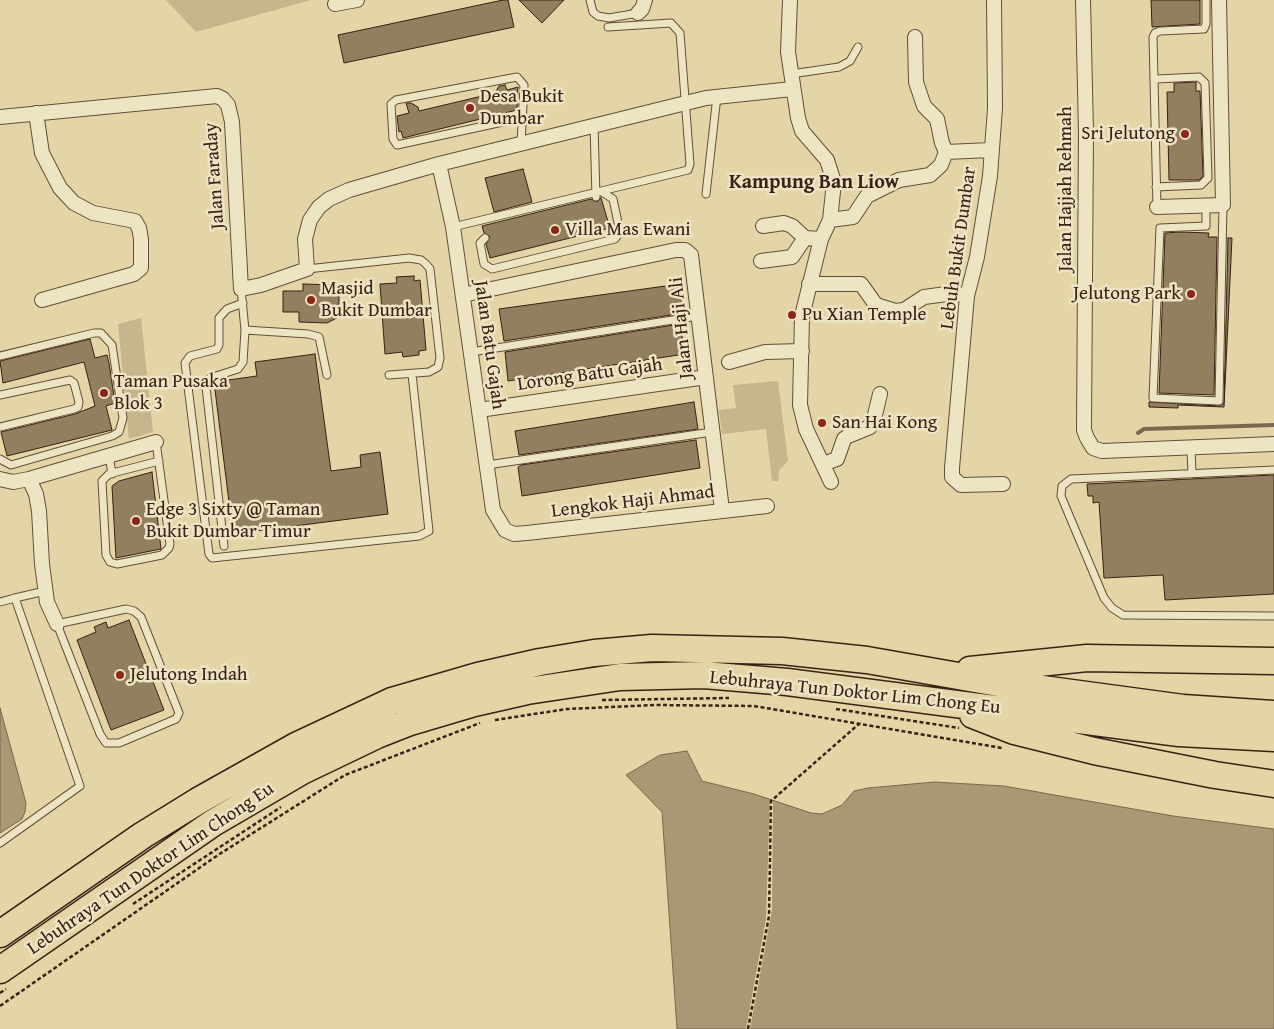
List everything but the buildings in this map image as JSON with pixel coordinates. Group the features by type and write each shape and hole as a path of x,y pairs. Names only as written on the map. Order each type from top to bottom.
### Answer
{"highway":[{"name":"Lebuhraya Tun Doktor Lim Chong Eu","path":"0,934 114,854 198,801 259,765 392,701 439,686 540,662 594,653 652,648 782,651 867,660 940,674 997,696 1178,733 1274,738"},
{"path":"940,674 1087,658 1274,661"},
{"name":"Lebuhraya Tun Doktor Lim Chong Eu","path":"4,979 207,828 276,785 378,735 410,722 474,703 582,682 620,677 671,675 787,682 935,700 997,696 1274,714"},
{"path":"935,700 1014,730 1094,751 1215,775 1274,784"}],"street":[{"path":"335,4 357,0"},
{"path":"638,13 645,0"},
{"path":"790,0 788,52 790,74 802,131 827,160 832,170 834,182 830,220 821,239 802,316 800,405 806,429 831,482"},
{"name":"Lebuh Bukit Dumbar","path":"994,0 995,108 990,176 977,257 967,296 953,443 952,477 961,485 1003,484"},
{"name":"Jalan Hajjah Rehmah","path":"1083,0 1086,132 1084,430 1093,448 1102,451 1191,448"},
{"path":"1157,207 1222,205 1219,0"},
{"path":"830,220 853,217 866,196 899,180 930,175 941,165 946,152 942,142 938,119 924,106 916,82 916,37"},
{"path":"241,289 261,285 306,270 304,252 307,229 319,208 329,199 368,183 594,125 717,96 792,89"},
{"name":"Jalan Faraday","path":"0,117 218,96 223,99 228,105 232,122 241,289"},
{"path":"36,114 42,153 60,188 74,203 93,214 135,221 139,228 141,239 141,263 138,272 42,300"},
{"path":"946,152 991,150"},
{"name":"Jalan Batu Gajah","path":"439,164 453,227 493,510 505,530"},
{"path":"763,226 784,223 792,226 805,238 821,239"},
{"path":"761,261 792,257 805,238"},
{"name":"Jalan Haji Ali","path":"463,295 676,250 685,250 691,256 694,264 698,316 722,510"},
{"path":"809,284 861,284 876,305 895,311 904,310 924,297 954,294 967,296"},
{"path":"729,362 765,352 802,351"},
{"name":"Lorong Batu Gajah","path":"479,410 706,377"},
{"path":"823,464 837,459 844,439 870,427 874,420 880,394"},
{"path":"0,479 13,482 29,479 156,442"},
{"path":"1191,448 1274,444"},
{"path":"29,479 36,494 40,511 45,592 57,624"},
{"name":"Lengkok Haji Ahmad","path":"505,530 514,534 520,534 767,506"}],"lane":[{"path":"590,0 593,12 598,16 608,18 638,13"},
{"path":"1157,207 1154,122 1156,79 1153,37 1155,33 1204,29 1206,24 1206,0"},
{"path":"453,227 598,194 688,170 690,164 680,33 676,26 671,23 608,27"},
{"path":"790,74 839,68 850,62 858,47"},
{"path":"521,118 397,145 393,140 391,104 396,100 517,77 524,85 521,144"},
{"path":"1156,79 1199,77 1205,83 1208,178 1201,185 1156,187"},
{"path":"706,194 717,96"},
{"path":"594,125 598,194"},
{"path":"485,238 480,243 484,264 492,269 615,238 620,232 613,199 598,194"},
{"path":"1206,205 1206,226 1160,228 1153,398 1218,401 1222,205"},
{"path":"306,270 409,258 421,260 426,264 430,270 440,358 438,367 434,370 412,374 389,375"},
{"path":"224,546 206,383 213,376 232,372 242,366 245,330 241,289"},
{"path":"243,303 227,309 219,318 219,345 217,349 190,356 184,362 209,554 212,558 419,536 429,531 412,374"},
{"path":"471,352 698,316"},
{"path":"245,330 308,334 319,337 324,353 327,374"},
{"path":"0,356 94,333 101,334 112,345 124,418 120,432 112,436 12,465 0,459"},
{"path":"0,396 70,380 74,383 79,402 78,407 74,409 0,427"},
{"path":"487,465 712,432"},
{"path":"156,442 159,461 170,544 168,551 162,555 117,564 110,562 107,559 101,484 103,478 159,461"},
{"path":"1191,448 1192,474"},
{"path":"110,455 112,474"},
{"path":"1274,470 1071,479 1062,486 1061,496 1104,598 1112,608 1123,615 1274,616"},
{"path":"0,602 45,592"},
{"path":"0,843 80,786 15,598"},
{"path":"126,610 134,611 142,617 178,709 176,719 119,743 106,743 100,734 57,624 126,610"}],"path":[{"path":"602,700 737,698"},
{"path":"494,720 567,709 655,705 744,706 860,723 1004,749"},
{"path":"833,709 966,729"},
{"path":"0,1006 218,855 345,775 484,721"},
{"path":"748,1029 769,916 771,801 860,723"},
{"path":"128,907 288,803"},
{"path":"0,993 4,979"}],"shaded area":[{"path":"166,0 311,0 196,32"},
{"path":"141,318 153,432 129,439 118,324"},
{"path":"778,381 788,461 779,470 778,481 772,481 766,429 722,434 719,410 736,408 733,385"},
{"path":"0,708 26,803 22,819 0,833"},
{"path":"687,751 702,781 754,794 811,813 822,814 842,805 854,791 934,782 1004,786 1173,816 1274,829 1274,1029 677,1029 662,812 626,775 660,755"}],"pier":[{"path":"770,800 773,801 772,910 750,1029 746,1029 766,919"}],"waterway":[{"path":"1138,433 1144,429 1274,425"}],"place":[{"name":"Desa Bukit Dumbar","path":"470,108"},
{"name":"Sri Jelutong","path":"1185,134"},
{"name":"Villa Mas Ewani","path":"555,230"},
{"name":"Jelutong Park","path":"1191,294"},
{"name":"Masjid Bukit Dumbar","path":"311,300"},
{"name":"Pu Xian Temple","path":"792,315"},
{"name":"Taman Pusaka Blok 3","path":"104,393"},
{"name":"San Hai Kong","path":"822,423"},
{"name":"Edge 3 Sixty @ Taman Bukit Dumbar Timur","path":"136,521"},
{"name":"Jelutong Indah","path":"120,675"}],"district":[{"name":"Kampung Ban Liow","path":"814,183"}]}
